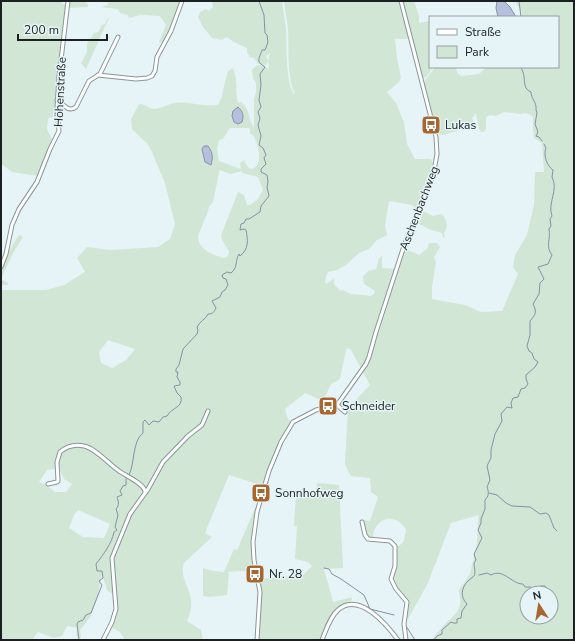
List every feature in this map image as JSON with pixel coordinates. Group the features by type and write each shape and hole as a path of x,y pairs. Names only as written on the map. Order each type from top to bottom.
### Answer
{"street":[{"name":"Höhenstraße","path":"1,267 6,254 12,225 19,209 40,175 58,133 57,100 68,1"},
{"path":"98,75 136,79 152,76 157,57 171,31 182,1"},
{"name":"Aschenbachweg","path":"337,405 368,361 404,246 426,195 437,159 436,137 402,1"},
{"path":"57,100 68,109 74,108 79,103 89,81 100,74 118,37"},
{"path":"257,640 260,592 254,558 253,542 257,512 269,471 281,442 293,422 316,410 337,405 345,412"},
{"path":"103,640 112,622 116,609 111,563 113,553 130,514 145,494 163,462 188,436 202,425 208,411"},
{"path":"48,484 58,481 57,462 60,452 67,448 81,445 88,447 120,472 144,487 146,490 145,494"},
{"path":"362,522 365,535 368,539 390,541 395,546 395,566 391,580 407,602 404,624 406,640"},
{"path":"322,640 336,612 343,607 352,604 377,616 398,640"}],"green space":[{"path":"1,1 61,1 63,4 67,4 58,77 56,115 48,119 47,129 52,140 38,176 12,172 3,165 1,166"},
{"path":"69,1 86,1 88,7 69,8"},
{"path":"108,1 181,1 164,43 159,42 166,25 160,16 140,15 129,18 128,15 120,13 118,9 100,7 108,5"},
{"path":"212,1 282,1 286,29 289,81 294,94 289,62 288,29 284,1 414,1 419,16 419,23 429,21 429,68 432,68 427,76 423,78 421,77 412,39 395,39 401,78 399,82 387,92 396,103 404,122 407,144 415,159 431,159 431,177 418,209 420,212 425,212 433,216 442,214 447,223 444,233 445,238 443,237 442,233 431,230 415,222 416,209 412,205 389,201 385,225 387,235 377,240 369,249 359,253 346,265 337,270 328,272 325,282 327,284 334,278 334,284 340,291 343,290 351,294 371,296 375,291 364,284 363,277 368,271 376,269 379,258 382,256 382,268 397,269 404,248 419,255 427,249 429,243 437,243 440,247 434,257 436,262 432,287 432,299 465,305 481,312 502,311 518,274 513,267 515,255 527,235 534,205 535,172 544,172 542,143 534,138 533,117 526,113 521,114 504,112 496,116 490,115 486,117 486,129 484,132 481,132 475,113 474,117 472,117 474,126 441,135 436,131 424,82 434,68 456,68 457,73 462,76 479,74 486,68 559,68 559,16 520,16 522,13 515,1 574,1 574,640 432,640 459,609 459,590 470,574 477,544 479,515 451,523 428,583 408,619 405,619 408,602 392,580 396,546 399,546 404,541 406,530 398,521 388,519 379,524 375,529 373,535 375,539 367,537 363,520 370,521 378,497 371,492 370,478 351,476 345,464 348,408 370,385 351,350 348,348 346,350 340,379 331,384 323,401 305,393 285,409 287,417 292,424 268,477 257,516 255,555 258,574 243,571 227,572 229,573 227,595 210,597 203,596 203,568 224,572 234,549 237,550 257,504 262,487 229,475 205,533 212,537 184,563 183,576 190,594 191,602 187,621 201,630 203,640 125,640 120,632 111,627 117,614 116,597 107,590 102,574 97,599 91,616 80,630 81,637 79,640 76,635 77,628 67,626 62,636 54,638 38,632 32,640 1,640 1,290 46,290 64,285 85,272 77,258 87,247 110,250 158,247 170,239 175,224 165,183 147,143 132,129 131,119 139,104 154,109 180,103 218,105 222,96 228,71 233,68 238,103 241,102 248,111 254,128 254,99 256,83 253,78 252,70 256,66 260,65 269,69 268,61 266,65 258,64 254,58 250,57 247,52 247,48 227,37 222,40 212,38 203,27 198,17 200,12 206,9 209,11 213,7","holes":["270,53 268,61 266,56","230,128 250,129 250,134 255,138 258,150 259,159 257,166 251,169 244,160 240,163 241,169 219,161 217,149 219,140 223,139","219,170 231,174 242,171 242,173 258,177 263,190 258,199 250,205 247,205 244,195 238,192 221,235 222,240 229,251 228,256 224,258 203,248 198,236 209,207 213,202","108,340 135,349 126,360 112,368 101,363 99,352","59,468 64,479 72,484 66,492 55,492 39,482 47,470","78,510 110,524 104,538 83,537 69,528 74,515"]},
{"path":"109,18 86,69 81,63 87,52 87,44 94,33 98,32"},
{"path":"19,235 23,237 13,253 1,278 6,258"},
{"path":"1,279 8,283 8,285 1,285"},
{"path":"317,483 339,485 343,568 324,569 333,602 351,597 352,599 349,604 337,610 321,640 258,640 261,592 259,579 303,575 312,566 308,562 295,559 297,526 294,526 296,493 316,495"}],"water":[{"path":"497,1 504,1 515,16 498,16 496,8"},
{"path":"238,107 243,115 242,122 238,124 234,122 232,116 233,111"},
{"path":"204,146 208,146 212,153 211,165 205,162 202,149"}],"waterway":[{"path":"129,475 135,447 139,437 143,433 143,422 145,420 149,425 153,421 159,422 163,417 167,416 179,405 181,397 177,393 174,386 180,385 177,377 178,372 176,372 176,369 179,365 183,349 197,334 197,327 200,323 208,314 214,312 216,308 212,301 220,297 228,285 226,279 223,278 222,275 233,271 239,254 240,256 245,250 247,244 247,234 246,230 240,230 241,224 244,223 246,219 249,219 260,212 261,206 269,196 267,175 261,172 261,169 266,164 264,158 266,155 263,148 259,145 261,136 258,125 260,118 258,112 261,107 259,100 261,85 260,74 265,67 260,63 259,59 262,50 265,50 268,42 267,35 265,33 264,15 259,1"},
{"path":"519,1 521,16"},
{"path":"521,68 525,86 531,92 536,105 537,113 535,124 538,132 536,136 542,141"},
{"path":"434,640 437,636 442,634 442,630 451,622 457,623 457,619 461,618 462,611 467,604 463,598 462,592 469,580 475,575 474,563 476,560 474,554 482,538 478,530 485,509 485,500 488,494 487,487 490,480 487,466 491,458 491,450 495,434 502,421 501,414 507,407 512,408 511,403 513,398 518,397 521,389 525,388 528,384 526,375 538,362 534,359 527,346 530,335 530,321 534,317 535,313 533,304 539,294 540,283 544,279 538,267 548,264 552,255 549,249 549,229 551,226 550,219 552,216 551,206 554,192 554,182 552,177 553,170 546,160 546,148 544,144"},
{"path":"79,640 77,624 83,620 86,615 91,613 102,585 99,581 103,578 102,571 97,571 96,564 109,545 114,532 117,530 115,527 118,515 116,509 118,504 117,497 122,495 120,491 123,486 126,485 126,479"},
{"path":"489,493 497,495 512,506 530,507 540,514 546,513 549,515 554,528 557,531"},
{"path":"324,568 329,569 332,574 364,595 370,609 394,615"},
{"path":"479,575 487,573 491,575 500,573 515,582 524,585"},
{"path":"406,626 415,640"}],"place":[{"name":"Lukas","path":"431,125"},
{"name":"Schneider","path":"328,406"},
{"name":"Sonnhofweg","path":"261,493"},
{"name":"Nr. 28","path":"255,574"}]}
